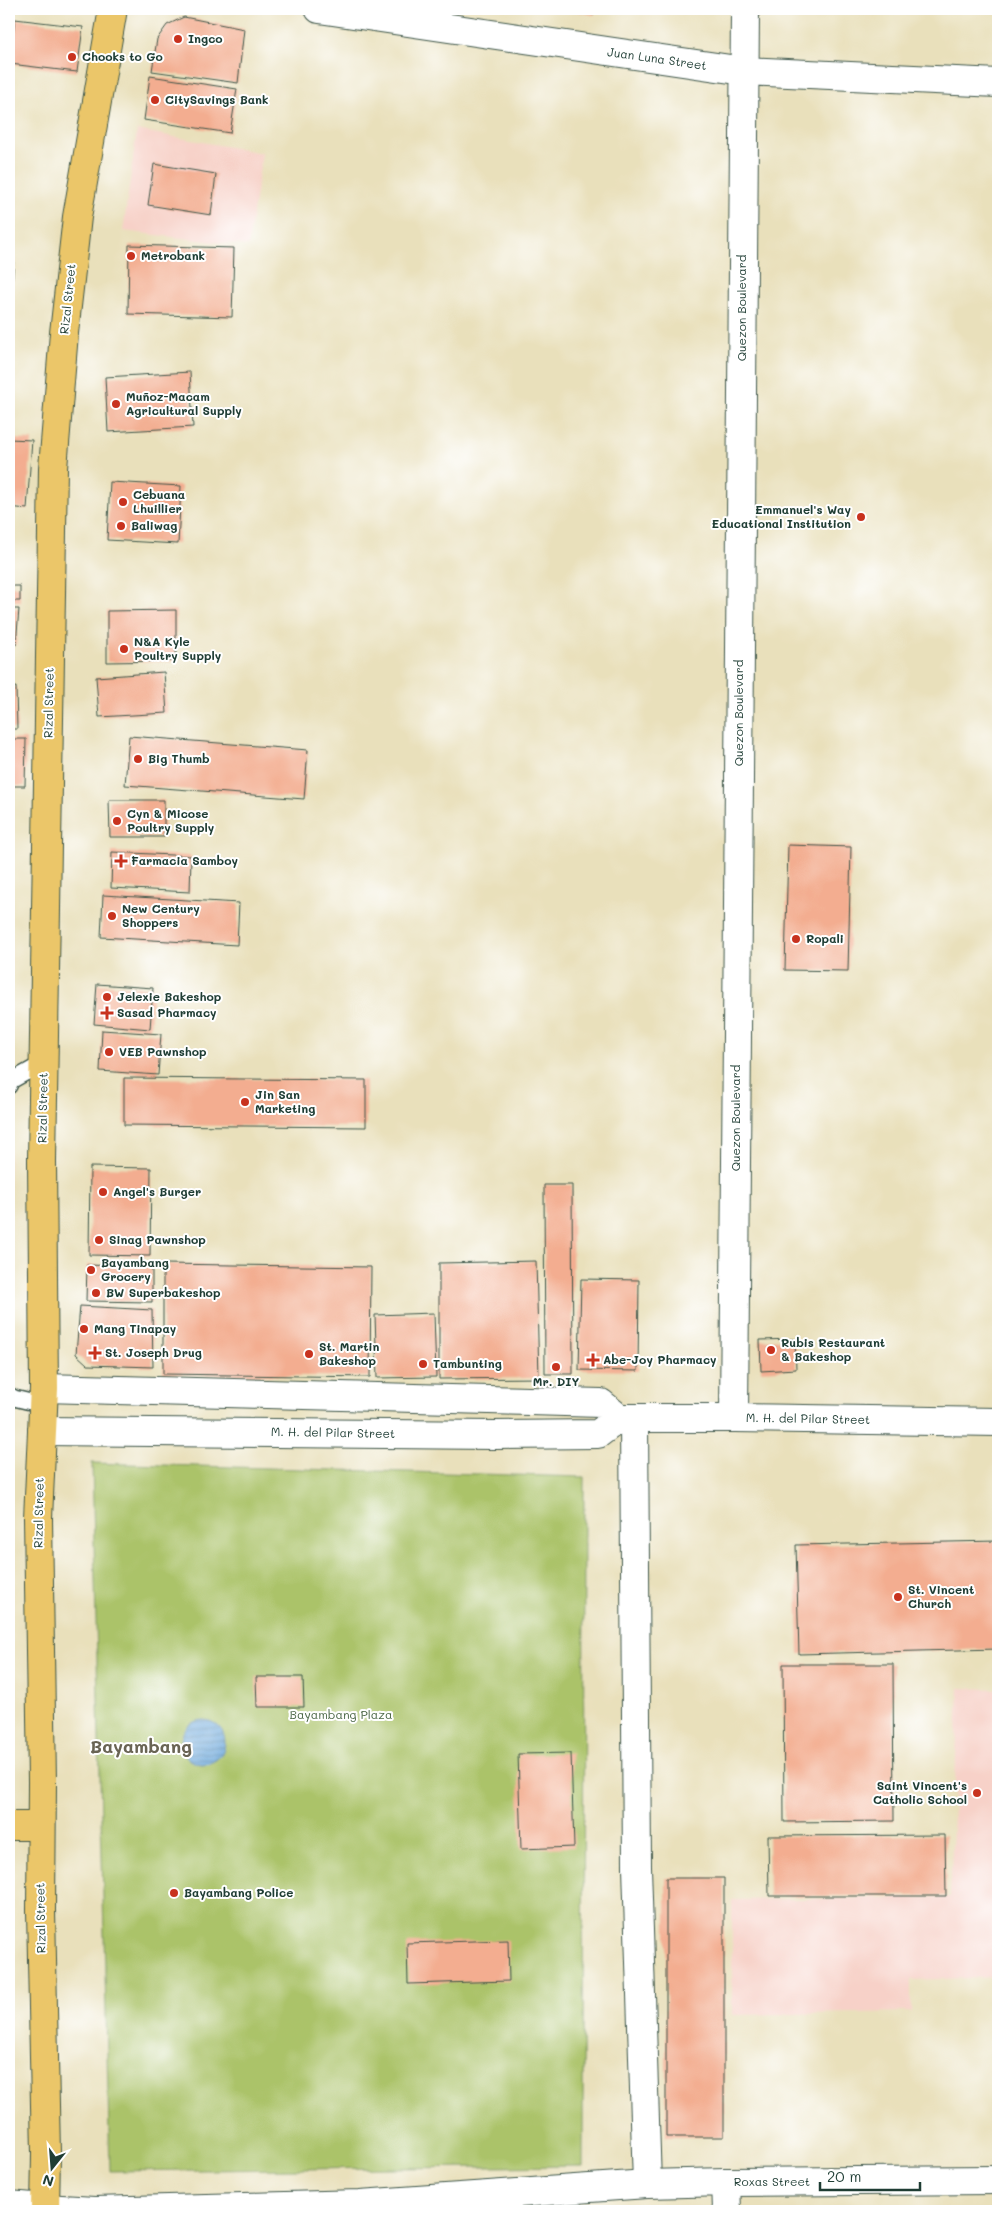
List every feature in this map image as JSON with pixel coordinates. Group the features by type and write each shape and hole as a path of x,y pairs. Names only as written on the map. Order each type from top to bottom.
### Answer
{"main road":[{"name":"Rizal Street","path":"45,2209 46,2154 40,1826 42,1782 38,1518 43,1408 43,1063 54,468 64,333 78,217 112,9"},
{"path":"9,1826 40,1826"}],"street":[{"name":"Juan Luna Street","path":"319,9 744,71 998,83"},
{"name":"Quezon Boulevard","path":"734,1418 746,9"},
{"path":"43,1408 601,1403 626,1418 647,2184"},
{"name":"M. H. del Pilar Street","path":"43,1408 494,1435 598,1434 626,1418 998,1422"},
{"name":"Roxas Street","path":"9,2206 94,2211 360,2204 647,2184 998,2180"},
{"path":"726,2182 727,2211"}],"lane":[{"path":"9,1086 11,1081 43,1063"},
{"path":"9,1395 43,1408"}],"shaded area":[{"path":"137,130 262,153 248,246 123,231"},
{"path":"9,927 11,927 9,1229"},
{"name":"Saint Vincent's Catholic School","path":"959,1688 998,1689 998,1977 911,1980 911,2012 732,2015 732,1900 950,1897"}],"green space":[{"name":"Bayambang Plaza","path":"92,1463 584,1477 583,2166 110,2171"}],"water":[{"path":"207,1720 219,1726 224,1733 224,1751 219,1758 212,1763 199,1764 191,1761 184,1754 181,1738 184,1730 191,1723"}],"building":[{"path":"565,9 595,9 594,15"},
{"path":"184,17 244,29 238,83 152,71 157,39 167,25"},
{"path":"15,19 83,27 77,72 10,64"},
{"path":"150,76 237,89 230,133 144,120"},
{"path":"154,164 216,174 211,215 148,205"},
{"path":"129,245 234,248 232,317 128,314"},
{"path":"9,258 14,258 10,316 9,316"},
{"path":"190,372 193,427 108,432 105,377"},
{"path":"9,439 32,440 27,509 9,507"},
{"path":"110,482 181,486 178,544 107,540"},
{"path":"9,586 20,586 20,601 9,601"},
{"path":"9,609 19,609 16,645 9,644"},
{"path":"176,610 176,661 107,662 107,611"},
{"path":"164,672 167,713 99,717 96,677"},
{"path":"16,687 17,729 9,729 9,688"},
{"path":"129,736 308,750 304,799 125,785"},
{"path":"9,739 26,739 25,786 9,786"},
{"path":"109,800 164,800 164,837 110,837"},
{"path":"788,845 851,847 848,971 785,970"},
{"path":"112,852 191,856 190,892 111,888"},
{"path":"103,895 239,903 237,945 101,937"},
{"path":"97,984 153,988 150,1029 94,1024"},
{"path":"102,1030 161,1034 158,1075 100,1071"},
{"name":"Jin San Marketing","path":"124,1078 366,1080 366,1127 124,1125"},
{"path":"90,1167 151,1168 150,1256 89,1255"},
{"path":"544,1185 572,1185 573,1374 545,1374"},
{"path":"536,1261 539,1378 439,1379 439,1263"},
{"path":"163,1264 371,1267 370,1377 163,1374"},
{"path":"87,1265 152,1267 152,1302 86,1301"},
{"path":"581,1279 639,1280 638,1371 579,1370"},
{"path":"80,1306 152,1310 153,1367 88,1365 76,1354"},
{"path":"434,1313 436,1377 377,1378 375,1315"},
{"path":"795,1339 796,1369 761,1371 760,1340"},
{"name":"St. Vincent Church","path":"998,1541 998,1649 799,1654 796,1545"},
{"path":"783,1664 893,1664 894,1821 784,1822"},
{"path":"256,1677 303,1677 304,1707 257,1707"},
{"path":"571,1753 574,1847 521,1849 518,1754"},
{"path":"945,1835 946,1896 769,1896 768,1836"},
{"path":"666,1878 724,1878 724,2137 666,2137"},
{"path":"508,1940 509,1981 408,1984 407,1943"}],"place":[{"name":"Ingco","path":"178,39"},
{"name":"Chooks to Go","path":"72,57"},
{"name":"CitySavings Bank","path":"155,100"},
{"name":"Metrobank","path":"131,256"},
{"name":"Muñoz-Macam Agricultural Supply","path":"116,404"},
{"name":"Cebuana Lhuillier","path":"123,502"},
{"name":"Emmanuel's Way Educational Institution","path":"861,517"},
{"name":"Baliwag","path":"121,526"},
{"name":"N&A Kyle Poultry Supply","path":"124,649"},
{"name":"Big Thumb","path":"138,759"},
{"name":"Cyn & Micose Poultry Supply","path":"117,821"},
{"name":"Farmacia Samboy","path":"121,861"},
{"name":"New Century Shoppers","path":"112,916"},
{"name":"Ropali","path":"796,939"},
{"name":"Jelexie Bakeshop","path":"107,997"},
{"name":"Sasad Pharmacy","path":"107,1013"},
{"name":"VEB Pawnshop","path":"109,1052"},
{"name":"Jin San Marketing","path":"245,1102"},
{"name":"Angel's Burger","path":"103,1192"},
{"name":"Sinag Pawnshop","path":"99,1240"},
{"name":"Bayambang Grocery","path":"91,1270"},
{"name":"BW Superbakeshop","path":"96,1293"},
{"name":"Mang Tinapay","path":"84,1329"},
{"name":"Rubis Restaurant & Bakeshop","path":"771,1350"},
{"name":"St. Joseph Drug","path":"95,1353"},
{"name":"St. Martin Bakeshop","path":"309,1354"},
{"name":"Abe-Joy Pharmacy","path":"593,1360"},
{"name":"Tambunting","path":"423,1364"},
{"name":"Mr. DIY","path":"556,1367"},
{"name":"St. Vincent Church","path":"898,1597"},
{"name":"Saint Vincent's Catholic School","path":"977,1793"},
{"name":"Bayambang Police","path":"174,1893"}],"district":[{"name":"Bayambang","path":"141,1747"}]}
